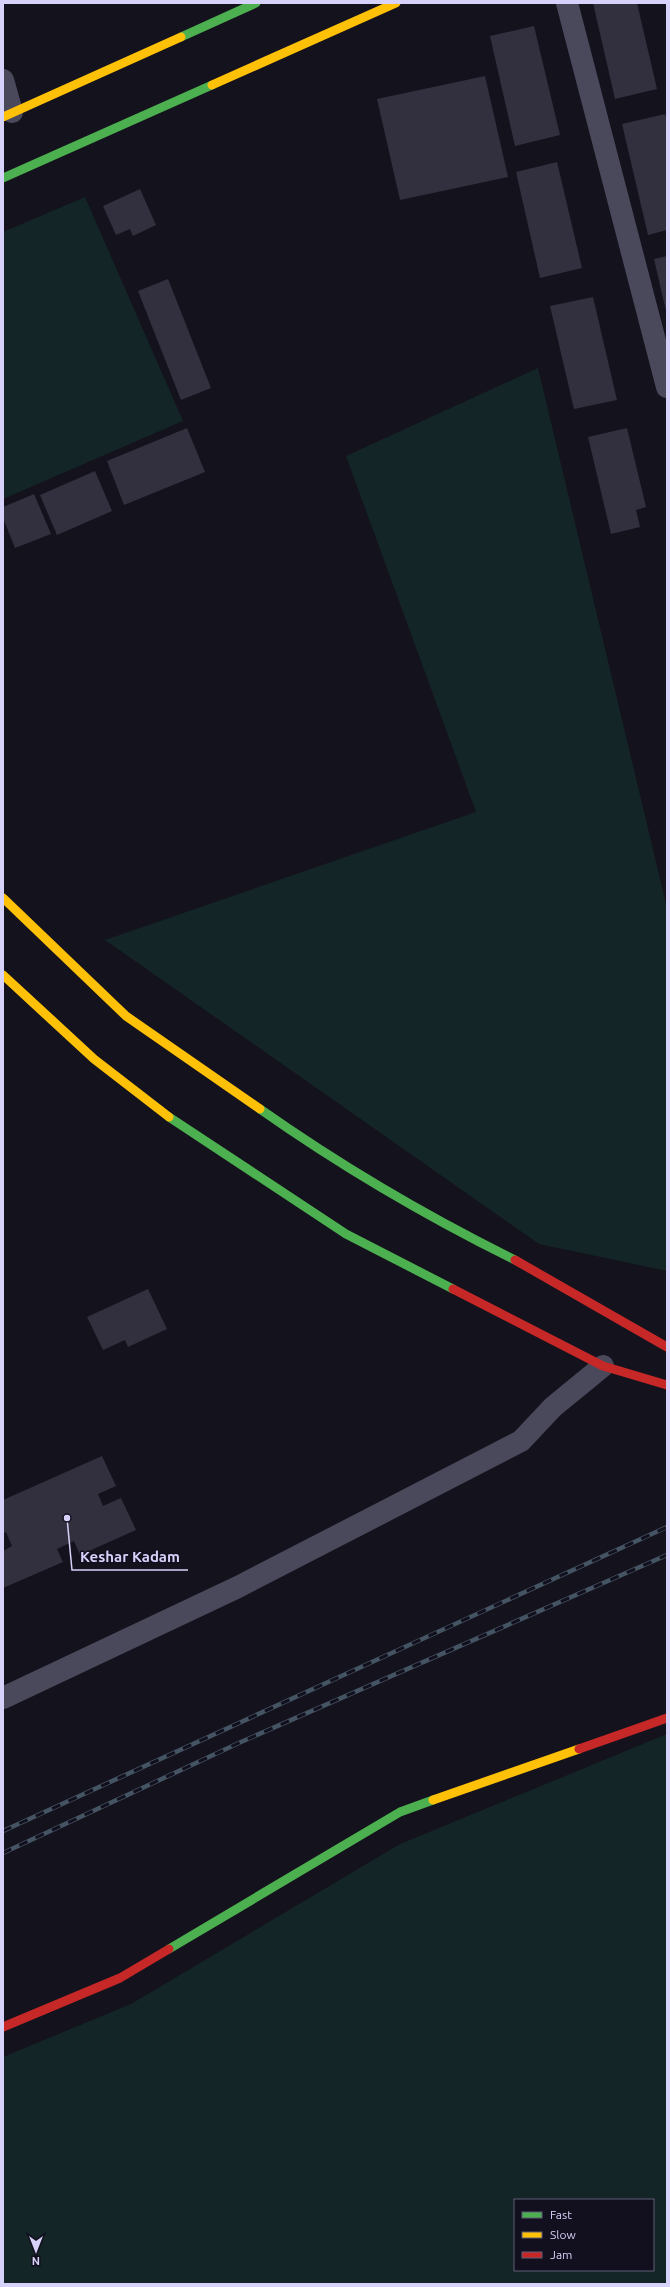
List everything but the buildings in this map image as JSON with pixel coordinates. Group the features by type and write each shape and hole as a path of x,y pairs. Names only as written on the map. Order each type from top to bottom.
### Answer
{"street":[{"path":"3,80 8,114 256,3"},
{"path":"3,178 396,3"},
{"path":"567,3 667,386"},
{"path":"3,898 126,1016 308,1143 448,1227 526,1266 667,1347"},
{"path":"3,975 94,1059 176,1123 346,1234 603,1366 667,1385"},
{"path":"3,1698 238,1587 521,1441 552,1407 603,1366"},
{"path":"3,2027 120,1978 400,1812 667,1718"}],"shaded area":[{"path":"85,197 183,421 3,499 3,232"},
{"path":"538,368 667,908 667,1271 539,1244 105,940 476,812 346,456"},
{"path":"667,1734 667,2284 3,2284 3,2057 131,2004 400,1844"}],"railway":[{"path":"3,1831 667,1527"},
{"path":"3,1853 241,1742 667,1555"}],"traffic: fast":[{"path":"181,37 256,3"},
{"path":"3,178 212,85"},
{"path":"260,1109 384,1189 449,1226 515,1260"},
{"path":"169,1117 346,1234 453,1289"},
{"path":"169,1949 400,1812 433,1800"}],"traffic: slow":[{"path":"212,85 396,3"},
{"path":"3,117 181,37"},
{"path":"3,898 126,1016 260,1109"},
{"path":"3,975 94,1059 169,1117"},
{"path":"433,1800 579,1749"}],"traffic: jam":[{"path":"515,1260 667,1347"},
{"path":"453,1289 603,1366 667,1385"},
{"path":"579,1749 667,1718"},
{"path":"3,2027 120,1978 169,1949"}],"place":[{"name":"Keshar Kadam","path":"67,1518"}]}
